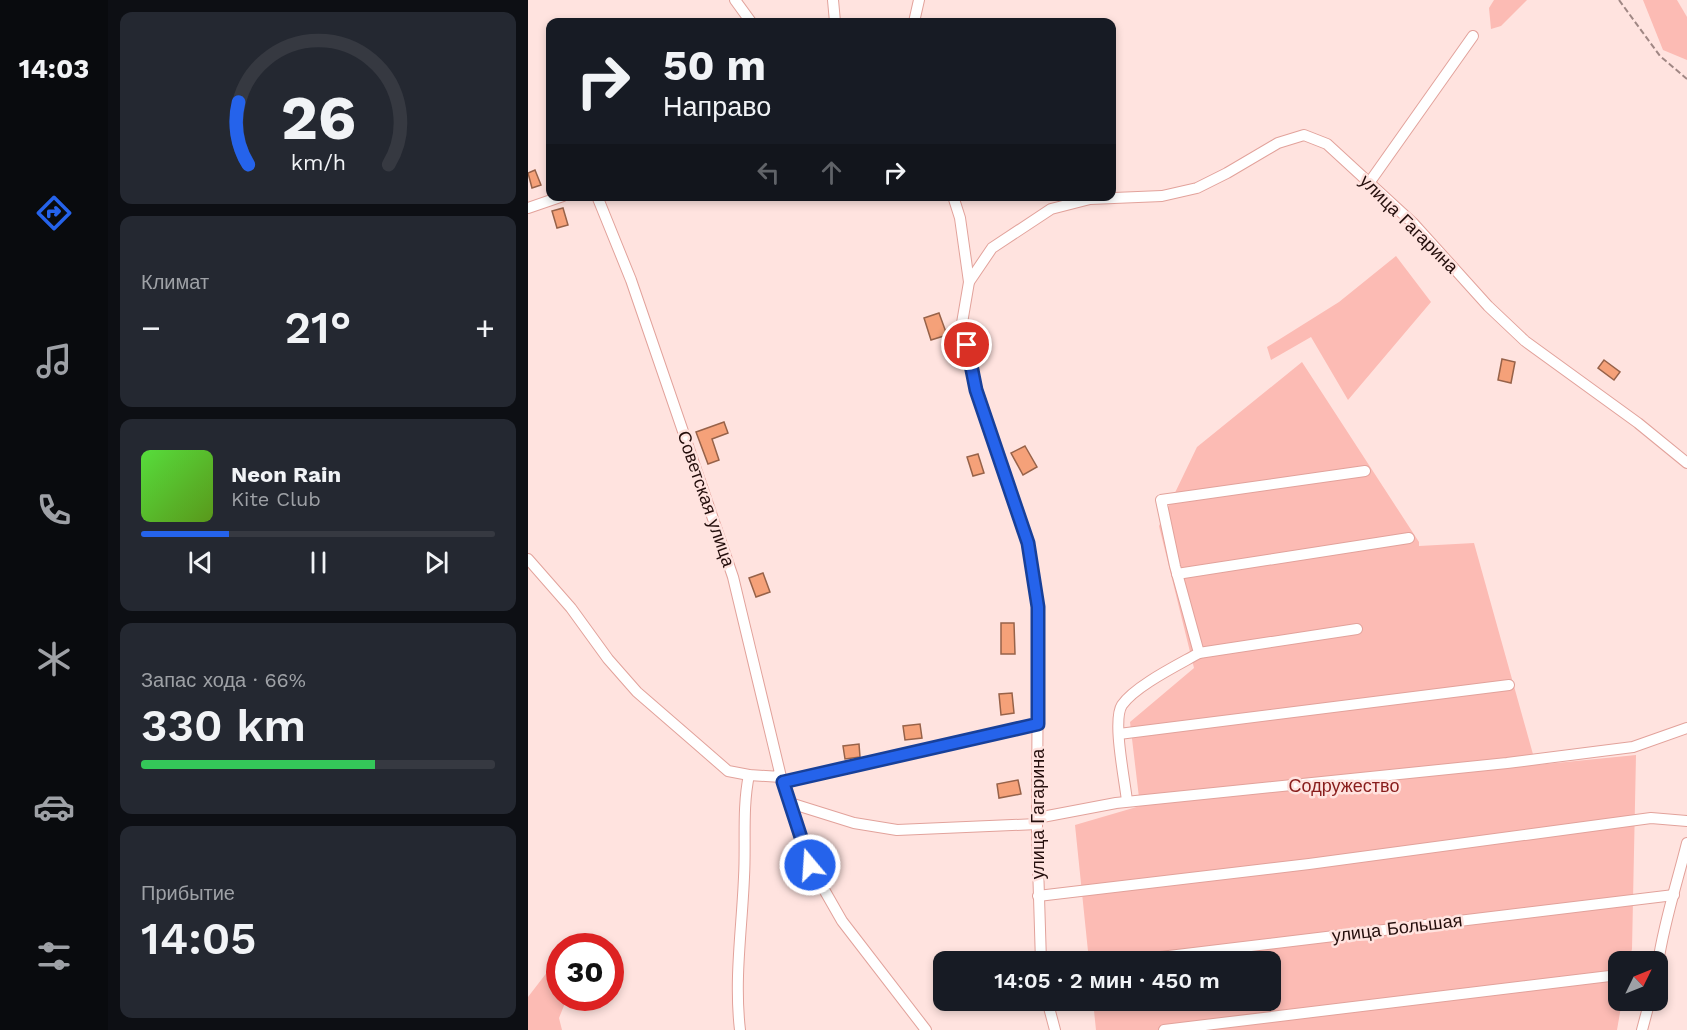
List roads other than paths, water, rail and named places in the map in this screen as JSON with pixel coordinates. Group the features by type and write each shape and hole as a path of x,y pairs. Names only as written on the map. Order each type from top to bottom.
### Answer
{"street":[{"path":"735,0 749,18"},
{"path":"833,0 835,18"},
{"path":"915,18 919,0"},
{"path":"1369,183 1473,36"},
{"name":"улица Гагарина","path":"1116,197 1161,196 1197,188 1278,143 1304,135 1327,144 1414,224 1488,306 1525,341 1638,423 1687,463"},
{"path":"528,208 548,201"},
{"name":"Советская улица","path":"599,201 631,280 733,577 782,779 810,865 842,921 926,1030"},
{"name":"улица Гагарина","path":"955,201 960,218 969,282 962,323 976,390 1028,543 1038,607 1037,821 1040,951"},
{"name":"улица Гагарина","path":"969,282 993,248 1051,209 1078,201"},
{"path":"1199,653 1177,573 1161,500 1365,471"},
{"path":"1177,573 1408,538"},
{"path":"528,559 571,608 637,692 728,771 782,779 1038,724"},
{"path":"1127,801 1117,722 1121,706 1144,687 1199,653 1357,629"},
{"path":"1119,734 1509,685"},
{"path":"790,803 854,823 897,830 1037,821 1127,801 1495,764 1633,747 1687,728"},
{"path":"740,1030 738,969 744,897 745,794 749,775"},
{"path":"1038,896 1309,864 1651,818 1687,820"},
{"path":"1660,951 1664,926 1687,843"},
{"name":"улица Большая","path":"1210,951 1674,895"},
{"path":"1164,1030 1608,976"},
{"path":"1050,1011 1055,1030"},
{"path":"1642,1030 1647,1011"}],"park label":[{"name":"Содружество","path":"1344,786"}]}
